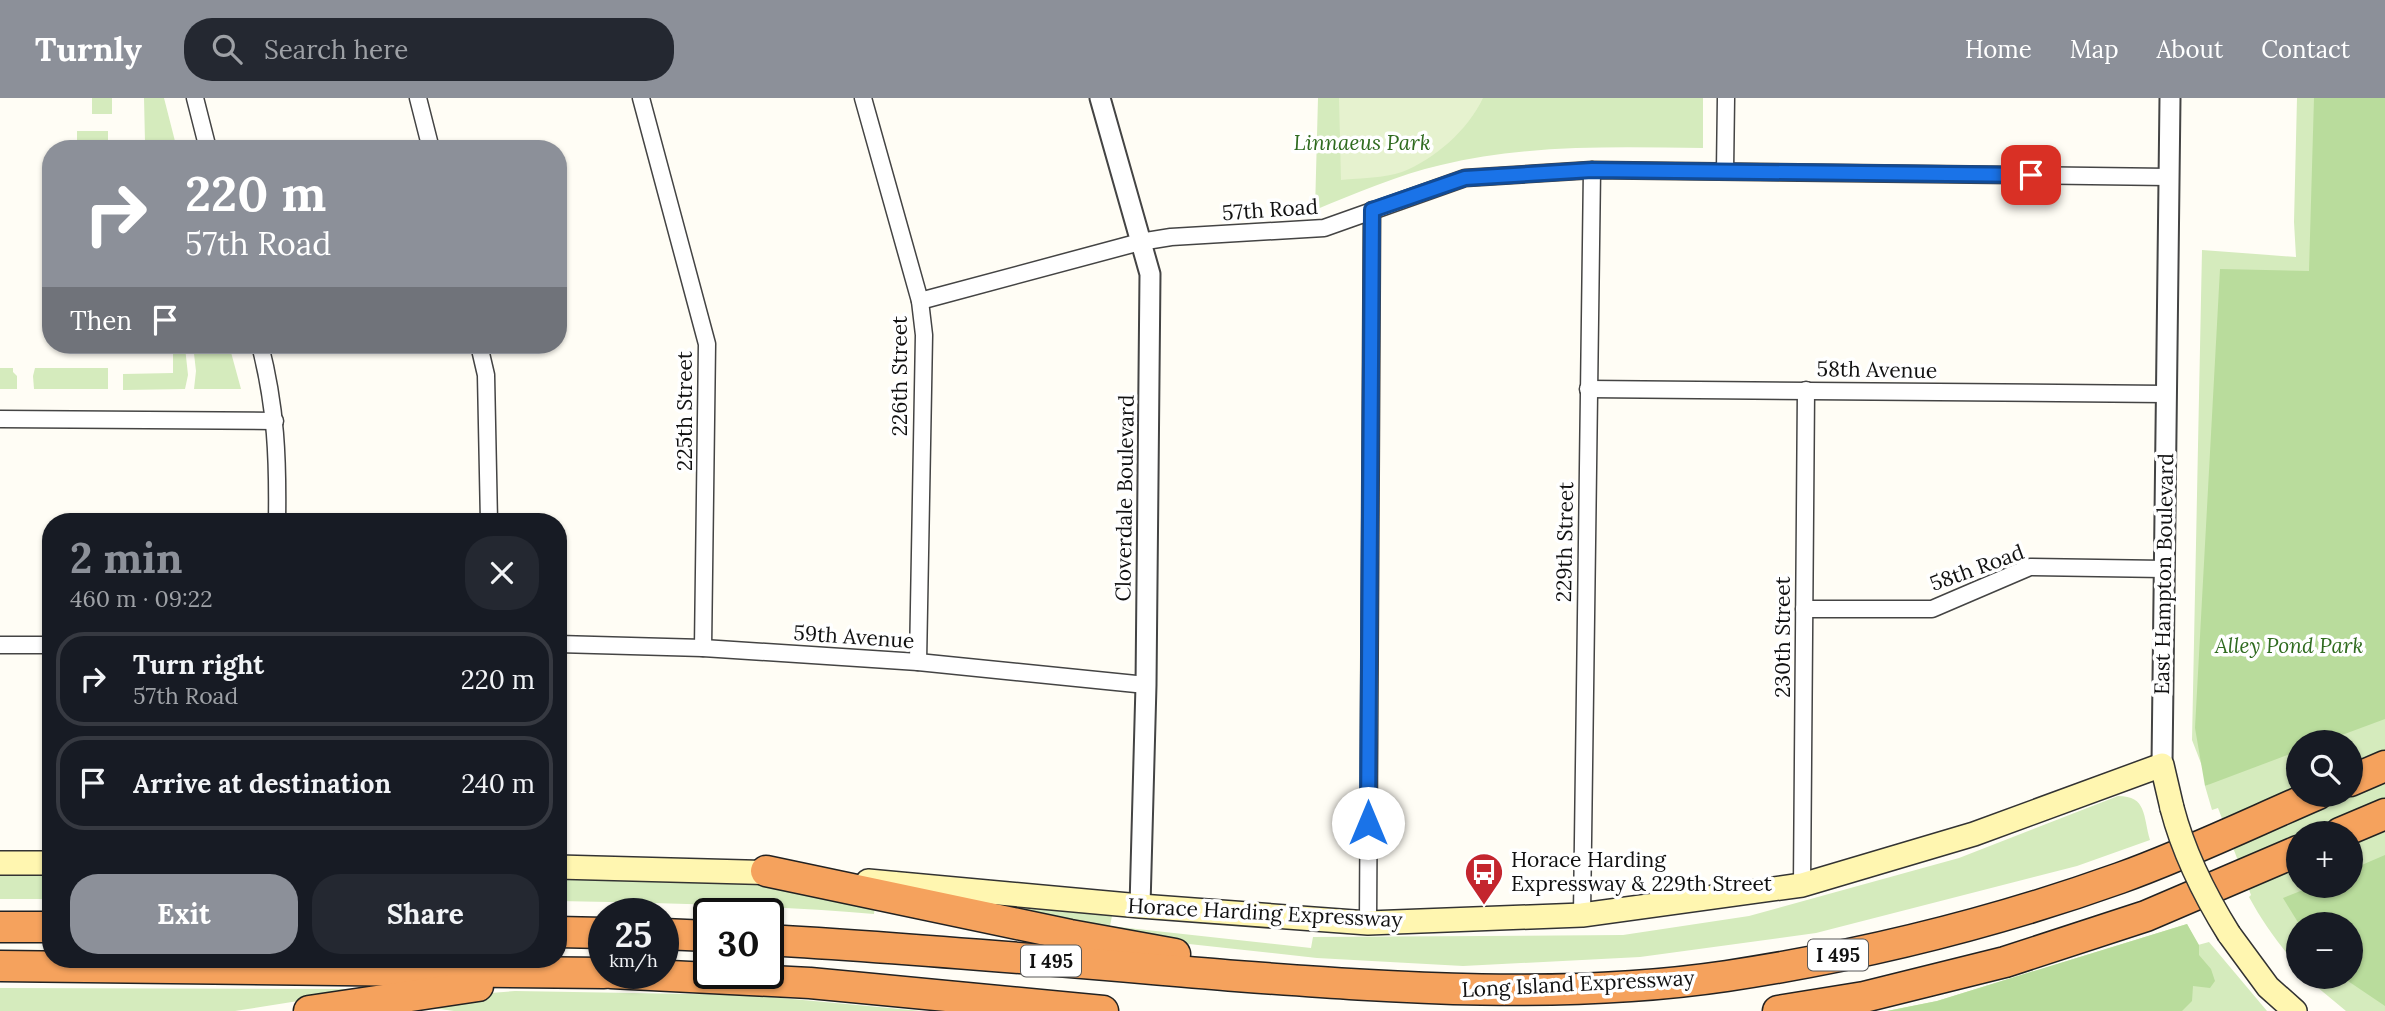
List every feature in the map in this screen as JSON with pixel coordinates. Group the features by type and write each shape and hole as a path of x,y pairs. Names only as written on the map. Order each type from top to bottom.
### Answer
{"highway":[{"path":"2363,775 2385,766"},
{"name":"Long Island Expressway","path":"784,941 1457,990 1541,990 1636,985 1726,976 1815,960 1909,940 1994,917 2122,877 2287,807"},
{"path":"2363,823 2385,814"},
{"path":"2363,840 2385,832"},
{"name":"I 495","path":"1778,1011 1864,997 2005,962 2146,916 2286,856"},
{"path":"2146,916 2286,867"},
{"path":"766,871 1070,935 1334,983"},
{"path":"0,927 42,927"},
{"path":"567,932 588,933"},
{"path":"0,966 42,966"},
{"path":"173,968 588,973"},
{"name":"I 495","path":"679,975 810,983 1102,1011"},
{"path":"309,1011 490,984 588,983"}],"main road":[{"name":"Horace Harding Expressway","path":"567,867 766,871 1140,906 1368,923 1582,915 1802,885 1974,834 2162,765"},
{"name":"East Hampton Boulevard","path":"2162,765 2180,837 2205,895 2268,987 2295,1011"},
{"path":"0,863 42,863"}],"street":[{"path":"195,98 206,140"},
{"path":"418,98 429,140"},
{"name":"225th Street","path":"641,98 707,344 703,648"},
{"name":"226th Street","path":"863,98 920,301 925,335 918,662"},
{"name":"Cloverdale Boulevard","path":"1100,98 1150,274 1146,685 1140,906"},
{"path":"1725,171 1726,98"},
{"name":"East Hampton Boulevard","path":"2162,765 2170,98"},
{"name":"57th Road","path":"920,301 1140,242 1171,237 1324,228 1465,178 1592,170 2169,177"},
{"name":"229th Street","path":"1582,915 1592,170"},
{"path":"1368,923 1372,210"},
{"path":"262,354 275,421 278,454 277,513"},
{"path":"481,354 486,374 489,513"},
{"name":"58th Avenue","path":"1588,389 2165,394"},
{"name":"230th Street","path":"1802,885 1807,390"},
{"path":"0,419 275,421"},
{"name":"58th Road","path":"1804,609 1932,609 2030,567 2164,569"},
{"name":"59th Avenue","path":"567,644 703,648 918,662 1146,685"},
{"path":"0,645 42,645"}],"green space":[{"path":"92,98 112,98 112,114 92,114"},
{"path":"144,98 164,98 175,140 145,140"},
{"name":"Linnaeus Park","path":"1318,98 1703,98 1703,148 1572,148 1473,158 1409,174 1315,210"},
{"path":"1339,98 1483,98 1469,121 1449,142 1414,166 1380,177 1341,180"},
{"name":"Alley Pond Park","path":"2297,98 2385,98 2385,1011 2346,1011 2319,989 2363,989 2363,912 2286,912 2286,951 2272,933 2249,897 2251,895 2218,808 2212,810 2205,786 2209,784 2192,740 2202,250 2296,257 2294,222"},
{"name":"Alley Pond Park","path":"2314,98 2385,98 2385,719 2355,730 2286,730 2286,756 2205,786 2195,728 2220,269 2309,271"},
{"path":"77,131 108,131 108,140 77,140"},
{"path":"173,354 186,354 188,375 185,389 123,390 123,374 173,373"},
{"path":"194,354 231,354 241,389 194,389"},
{"path":"0,368 13,368 17,376 17,389 0,389"},
{"path":"35,368 108,368 108,389 34,389"},
{"path":"2118,796 2127,797 2139,804 2150,840 2077,866 1816,933 1640,957 1463,966 1317,958 1099,931 908,894 1112,916 1110,926 1311,948 1313,937 1623,935 1749,916 1959,858"},
{"path":"2385,855 2385,1006 2360,989 2363,989 2363,912 2292,912 2283,898 2363,898 2363,864"},
{"path":"0,874 42,874 42,899 0,899"},
{"path":"567,875 776,884 875,905 874,914 784,908 784,898 693,898 693,904 679,904 679,898 588,898 588,902 567,901"},
{"path":"2187,924 2198,945 2209,942 2267,1011 1887,1011 1937,1001"},
{"path":"2187,924 2199,945 2199,955 2211,969 2215,981 2210,988 2193,986 2192,1001 2182,1011 1887,1011 1937,1001"},
{"path":"0,988 374,989 235,1011 0,1011"},
{"path":"515,991 749,995 922,1011 454,1011 412,1005 451,996"}],"place":[{"name":"Horace Harding Expressway & 229th Street","path":"1484,906"}],"route":[{"path":"1368,823 1372,210 1465,178 1592,170 2031,175"}]}
